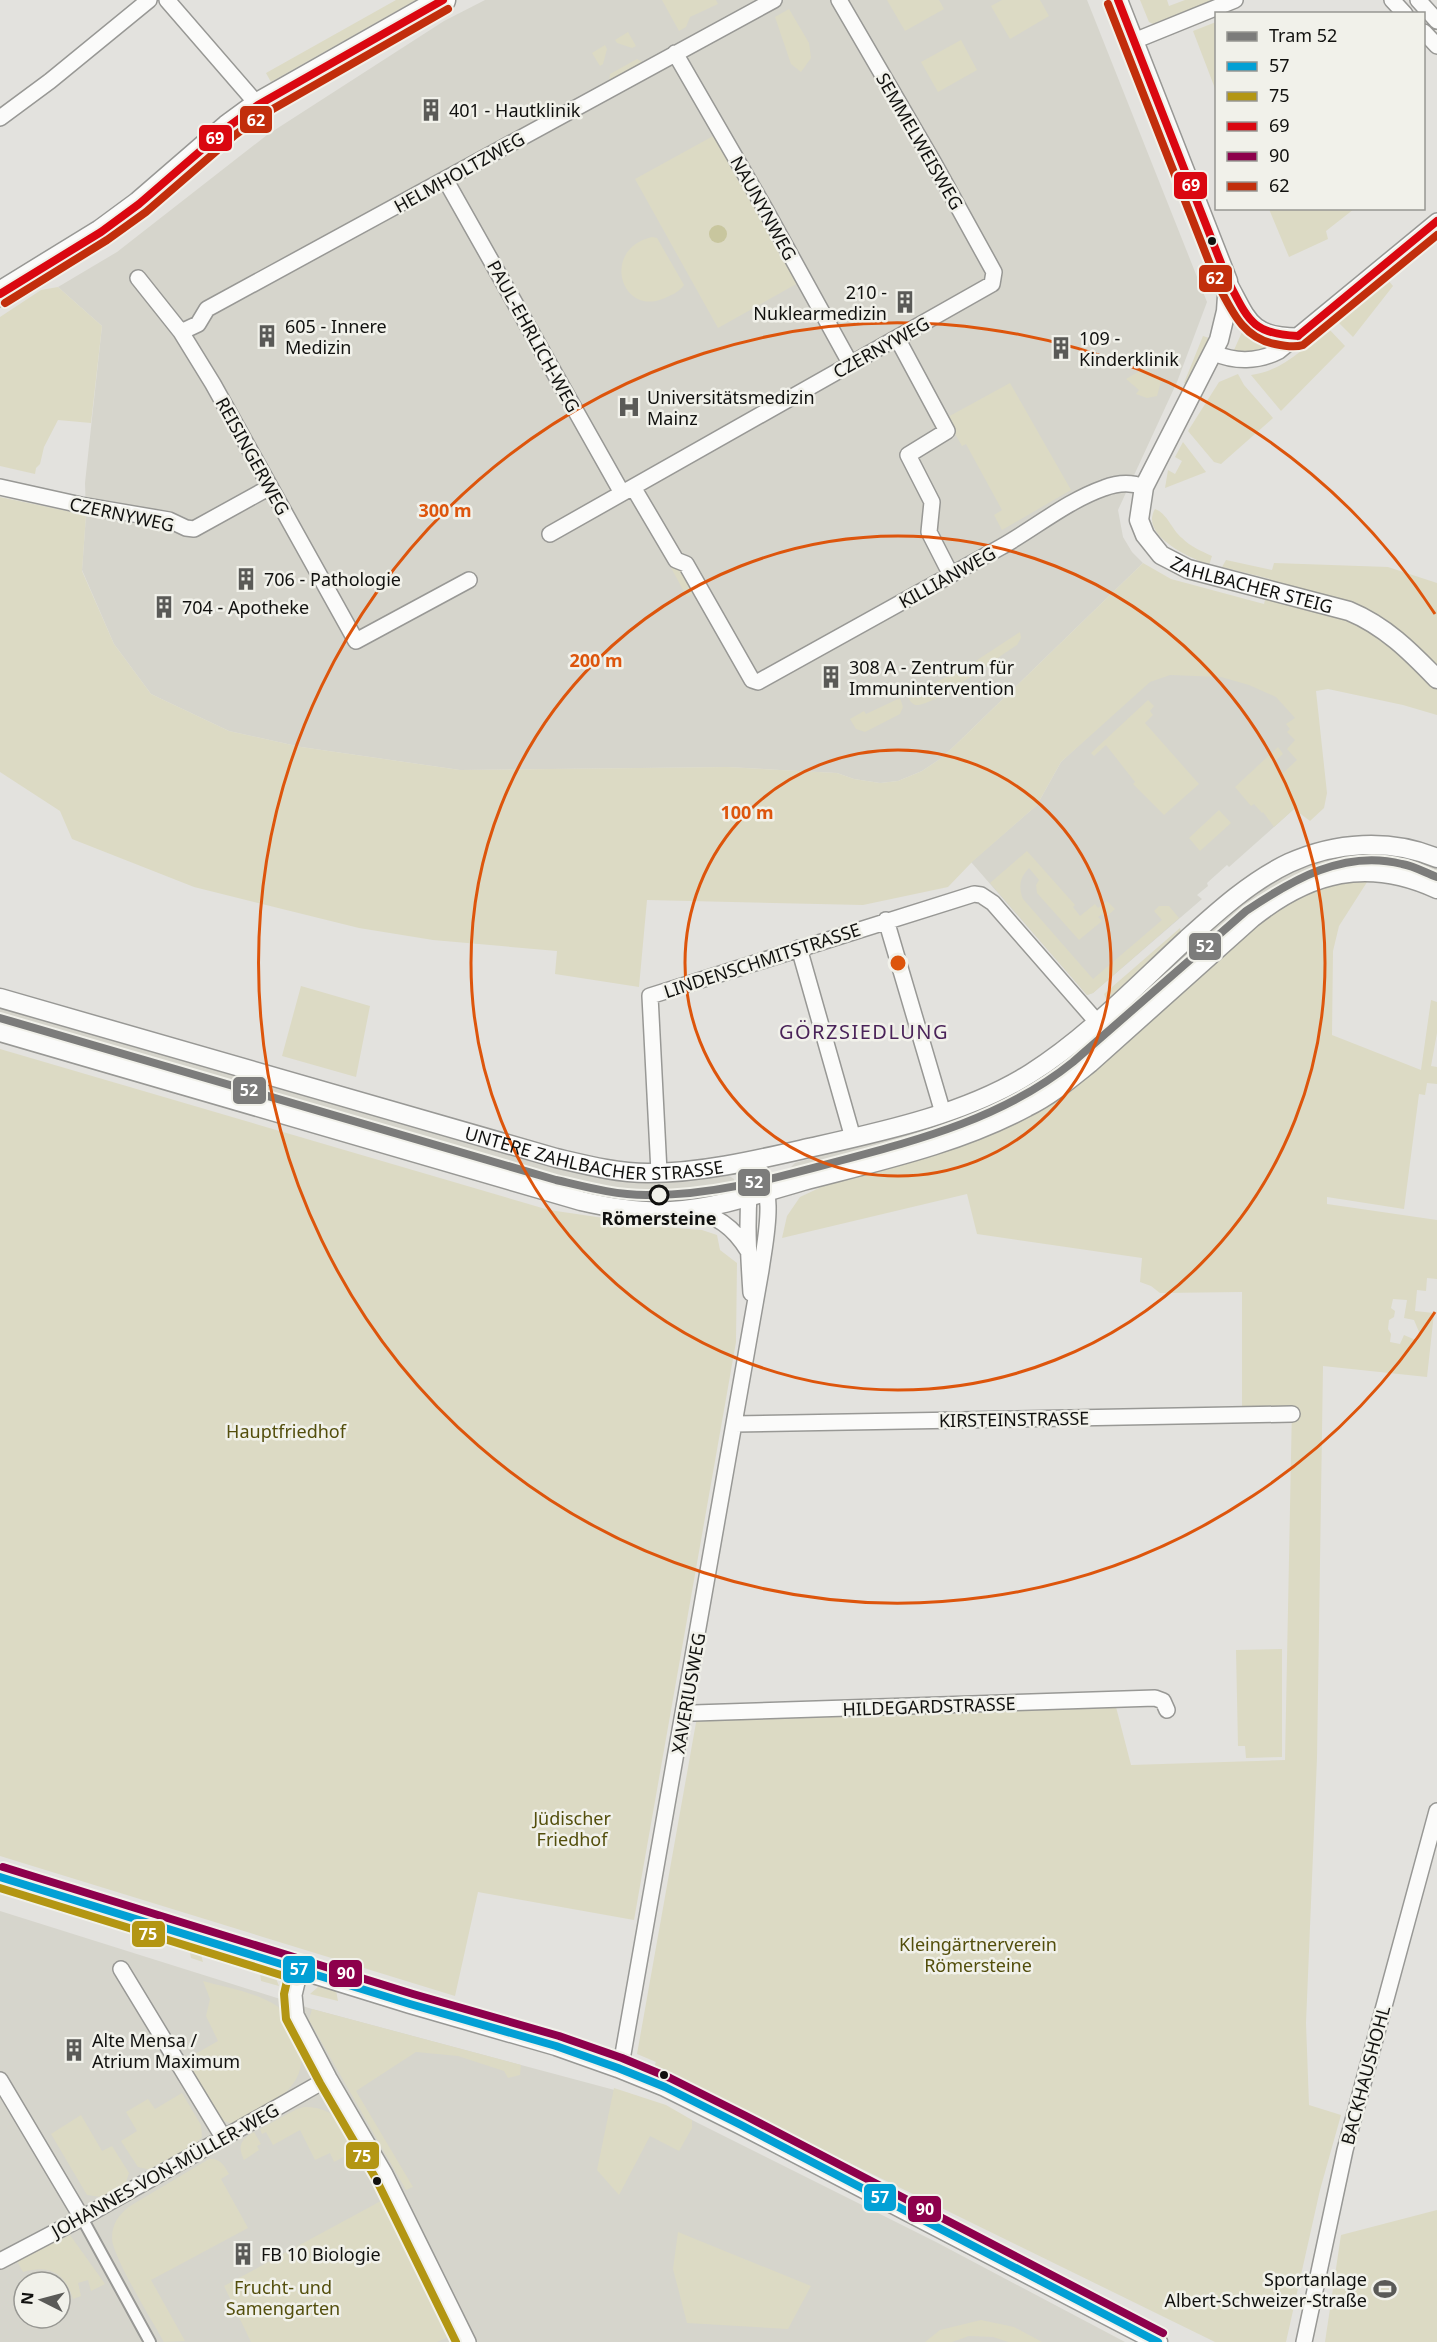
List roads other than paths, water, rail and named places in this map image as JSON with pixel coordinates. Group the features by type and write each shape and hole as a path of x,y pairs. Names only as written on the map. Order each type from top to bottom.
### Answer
{"main road":[{"path":"1,292 87,242 111,225 258,105 443,0"}],"street":[{"path":"0,118 50,81 149,0"},
{"path":"167,0 258,105"},
{"name":"HELMHOLTZWEG","path":"181,332 198,324 207,309 774,0"},
{"name":"SEMMELWEISWEG","path":"839,0 994,272 992,284"},
{"path":"1118,0 1228,281 1249,319 1257,328 1271,334 1298,336"},
{"path":"1134,41 1235,0"},
{"path":"1392,0 1403,12"},
{"path":"1418,0 1437,21"},
{"path":"1425,33 1437,46"},
{"name":"NAUNYNWEG","path":"675,53 850,363"},
{"name":"PAUL-EHRLICH-WEG","path":"446,179 627,490 676,560 686,564 752,680"},
{"path":"1214,353 1243,360 1259,359 1279,351 1437,221"},
{"name":"REISINGERWEG","path":"138,278 181,332 356,641 469,580"},
{"name":"ZAHLBACHER STEIG","path":"1228,281 1223,329 1214,353 1144,487 1139,520 1144,535 1152,547 1170,561 1209,576 1349,611 1367,619 1397,640 1437,679"},
{"name":"CZERNYWEG","path":"550,534 992,284"},
{"path":"897,338 947,431 908,454 933,502 929,532 951,575"},
{"name":"KILLIANWEG","path":"752,680 758,682 1103,488 1119,484 1135,484 1144,487"},
{"name":"CZERNYWEG","path":"0,487 81,506 169,520 194,529 270,487"},
{"name":"UNTERE ZAHLBACHER STRASSE","path":"0,998 556,1158 613,1170 660,1172 754,1160 853,1138 943,1113 995,1092 1030,1074 1071,1044 1220,909 1265,877 1288,864 1318,852 1355,845 1396,846 1437,858"},
{"name":"UNTERE ZAHLBACHER STRASSE","path":"0,1032 581,1201 635,1211 679,1211 749,1196 932,1145 990,1125 1028,1107 1062,1086 1090,1063 1270,903 1308,882 1350,872 1375,872 1405,876 1437,889"},
{"name":"LINDENSCHMITSTRASSE","path":"660,1172 650,996 974,894 981,895 993,903 1097,1022"},
{"path":"886,920 943,1113"},
{"path":"799,948 853,1138"},
{"name":"XAVERIUSWEG","path":"618,2068 623,2054 685,1712 768,1222 767,1191 762,1174 754,1160"},
{"name":"XAVERIUSWEG","path":"753,1317 748,1251 749,1196 754,1160"},
{"path":"679,1211 705,1213 718,1219 736,1233 748,1251"},
{"name":"KIRSTEINSTRASSE","path":"735,1424 1292,1414"},
{"name":"HILDEGARDSTRASSE","path":"685,1712 1155,1698 1163,1701 1167,1710"},
{"name":"BACKHAUSHOHL","path":"1304,2342 1345,2150 1437,1811"},
{"path":"0,1877 556,2046 618,2068 665,2087 741,2124 1158,2342"},
{"path":"121,1969 223,2138"},
{"path":"300,1970 294,1995 294,2008 300,2025 385,2174 468,2342"},
{"name":"JOHANNES-VON-MÜLLER-WEG","path":"0,2261 82,2218 329,2079"},
{"path":"0,2080 82,2218 150,2342"}],"tram line":[{"name":"52","path":"0,1018 556,1180 623,1194 671,1195 719,1189 768,1179 901,1144 962,1124 1019,1098 1073,1062 1246,911 1282,888 1320,870 1339,864 1381,860 1406,865 1437,877"}],"place":[{"name":"401 - Hautklinik","path":"431,110"},
{"name":"210 - Nuklearmedizin","path":"905,302"},
{"name":"605 - Innere Medizin","path":"267,336"},
{"name":"109 - Kinderklinik","path":"1061,348"},
{"name":"Universitätsmedizin Mainz","path":"629,407"},
{"name":"706 - Pathologie","path":"246,579"},
{"name":"704 - Apotheke","path":"164,607"},
{"name":"308 A - Zentrum für Immunintervention","path":"831,677"},
{"name":"Römersteine","path":"659,1195"},
{"name":"Alte Mensa / Atrium Maximum","path":"74,2050"},
{"name":"FB 10 Biologie","path":"243,2254"},
{"name":"Sportanlage Albert-Schweizer-Straße","path":"1385,2289"}],"district":[{"name":"GÖRZSIEDLUNG","path":"864,1031"}],"park label":[{"name":"Hauptfriedhof","path":"286,1431"},
{"name":"Jüdischer Friedhof","path":"572,1828"},
{"name":"Kleingärtnerverein Römersteine","path":"978,1954"},
{"name":"Frucht- und Samengarten","path":"283,2297"}]}
